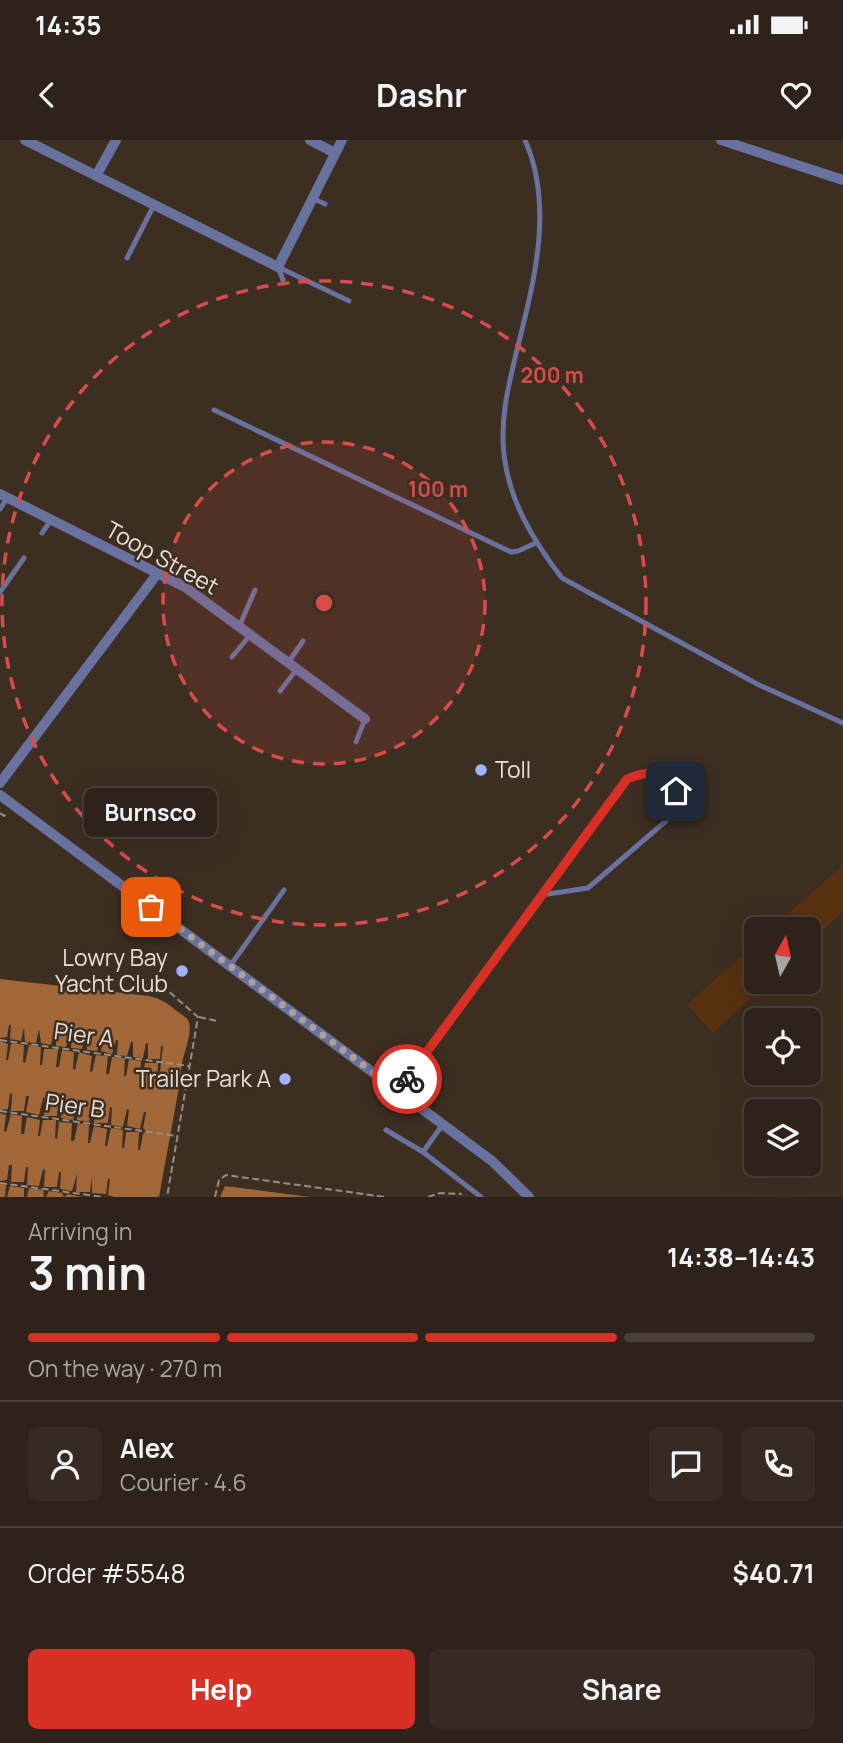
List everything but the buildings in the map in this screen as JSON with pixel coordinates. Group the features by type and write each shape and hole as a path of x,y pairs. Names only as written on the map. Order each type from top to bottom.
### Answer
{"street":[{"path":"25,140 278,267 342,140"},
{"path":"96,176 116,140"},
{"path":"310,140 335,153"},
{"path":"721,140 737,142 843,180"},
{"name":"Toop Street","path":"4,496 185,587 365,719"},
{"path":"0,783 157,574"},
{"path":"0,794 492,1161 529,1197"}],"lane":[{"path":"524,140 531,153 540,191 539,234 537,260 506,397 503,438 508,476 516,503 536,543 562,578 759,685 843,723"},
{"path":"312,198 325,204"},
{"path":"127,258 154,205"},
{"path":"278,267 283,280"},
{"path":"278,267 349,301"},
{"path":"214,410 511,552 536,543"},
{"path":"0,509 4,496"},
{"path":"42,533 51,520"},
{"path":"0,592 24,558"},
{"path":"239,627 255,590"},
{"path":"232,657 250,635"},
{"path":"280,691 303,641"},
{"path":"356,742 365,719"},
{"path":"398,1091 531,908 627,779 646,773 662,775 671,781 677,801 666,821 588,888 541,895"},
{"path":"230,966 284,890"},
{"path":"423,1153 443,1124"},
{"path":"386,1130 423,1153 481,1197"}],"path":[{"path":"133,976 140,984 166,989 198,1017 217,1021"},
{"path":"167,1197 198,1017"},
{"name":"Pier A","path":"0,1040 190,1066"},
{"name":"Pier B","path":"0,1111 178,1136"},
{"path":"215,1197 219,1180 226,1175 385,1197"},
{"path":"0,1183 103,1197"},
{"path":"428,1197 450,1193 481,1197"}],"shaded area":[{"path":"843,865 843,911 821,932 821,917 784,917"},
{"path":"744,954 744,994 755,994 713,1033 687,1005"},
{"path":"0,979 149,996 165,1003 188,1020 190,1032 182,1062 159,1197 0,1197"},
{"path":"225,1186 310,1197 220,1197"}],"pier":[{"path":"9,1025 10,1039 21,1041 24,1027 25,1042 36,1043 39,1029 41,1043 51,1045 55,1031 56,1046 66,1047 70,1033 71,1048 82,1049 87,1035 87,1050 97,1051 101,1037 101,1051 112,1054 118,1040 117,1055 127,1056 133,1042 133,1057 143,1058 146,1043 148,1059 160,1059 163,1046 159,1081 158,1063 145,1063 140,1079 141,1061 129,1059 124,1076 125,1058 112,1057 109,1074 106,1074 108,1056 96,1055 92,1072 92,1056 79,1052 75,1070 74,1052 62,1050 59,1067 56,1067 58,1049 44,1049 40,1065 41,1047 29,1045 25,1063 24,1045 13,1043 6,1060 8,1044 0,1041 0,1038 7,1037"},
{"path":"10,1093 11,1111 24,1111 26,1096 29,1096 26,1112 39,1115 45,1098 44,1116 57,1116 62,1100 61,1118 73,1120 79,1103 77,1120 89,1122 93,1105 96,1105 94,1123 108,1123 110,1107 111,1125 123,1127 127,1109 127,1126 140,1129 146,1112 143,1128 146,1131 140,1150 139,1132 126,1132 122,1148 123,1130 111,1128 105,1146 107,1129 94,1126 88,1143 89,1125 78,1123 74,1141 71,1141 72,1123 59,1122 57,1139 56,1120 43,1120 38,1136 40,1120 27,1117 24,1134 21,1134 22,1116 11,1114 6,1132 6,1115 0,1113 0,1110 8,1109"},
{"path":"9,1165 12,1165 11,1182 24,1182 28,1167 27,1185 39,1186 43,1169 44,1187 57,1187 61,1172 60,1189 72,1191 77,1174 76,1192 90,1192 92,1176 92,1193 106,1194 110,1179 108,1195 114,1197 68,1194 64,1197 62,1193 49,1191 44,1197 43,1190 29,1188 27,1197 24,1197 24,1188 10,1186 5,1197 6,1185 0,1184 0,1181 7,1180"}],"way so far":[{"path":"151,907 398,1091 407,1079"}],"place":[{"name":"Toll","path":"481,770"},
{"name":"Burnsco","path":"151,907"},
{"name":"Lowry Bay Yacht Club","path":"182,971"},
{"name":"Trailer Park A","path":"285,1079"}],"route":[{"path":"407,1079 627,779 646,773 662,775 671,781 676,791"}]}
